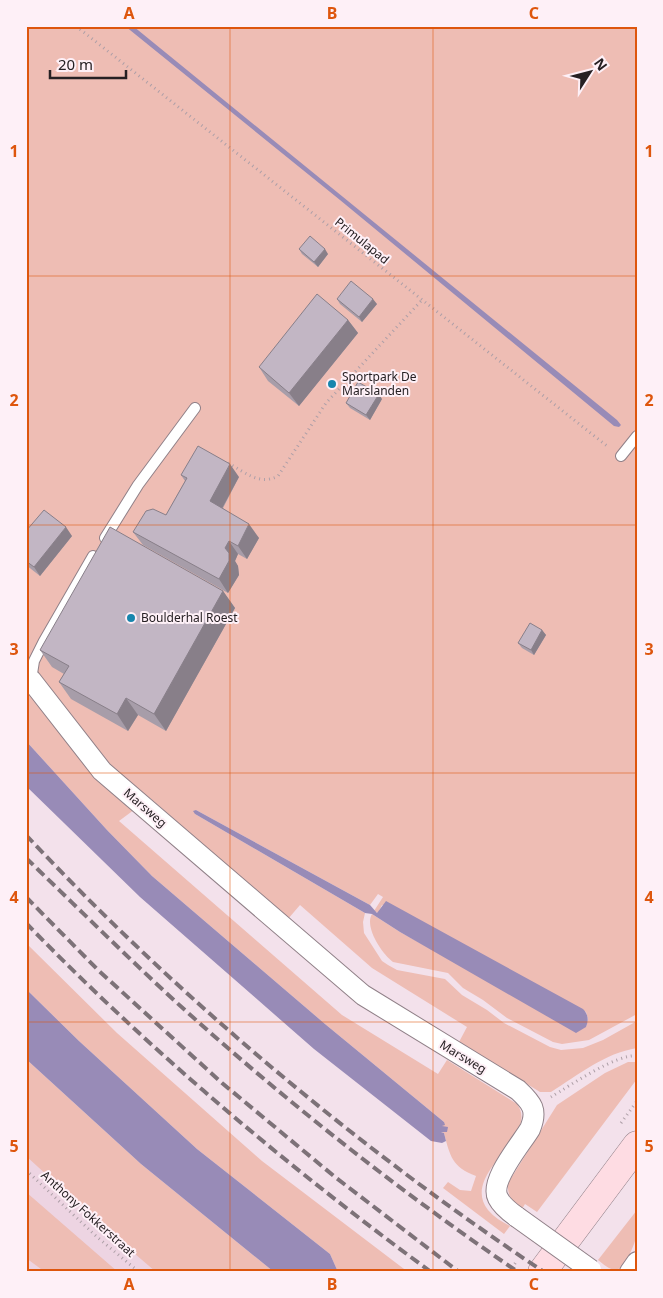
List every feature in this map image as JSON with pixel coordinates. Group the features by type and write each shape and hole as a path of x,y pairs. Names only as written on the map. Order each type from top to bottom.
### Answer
{"main road":[{"path":"542,1272 637,1145"}],"street":[{"name":"Marsweg","path":"32,680 102,771 363,995 518,1090 528,1099 533,1107"},
{"path":"533,1107 535,1116 530,1129 497,1180 497,1197 505,1208 595,1271"},
{"path":"630,1272 637,1262"}],"lane":[{"name":"Marsweg","path":"32,680 34,661 44,641 111,527 138,485 195,408"},
{"path":"621,456 637,436"}],"path":[{"name":"Primulapad","path":"76,26 621,456"},
{"path":"225,461 258,480 265,481 278,476 326,403 422,300"},
{"path":"533,1107 618,1059 631,1055 637,1056"},
{"name":"Anthony Fokkerstraat","path":"26,1170 97,1237 139,1272"}],"shaded area":[{"name":"Sportpark De Marslanden","path":"26,26 637,26 637,1014 589,1040 562,1044 553,1042 507,1018 463,988 448,973 393,962 375,940 370,926 372,914 451,960 586,1027 588,1019 586,1012 382,905 378,913 374,911 383,897 378,894 370,905 196,810 195,814 365,913 363,922 364,933 382,961 397,970 445,979 462,995 504,1023 550,1047 561,1050 583,1048 603,1040 637,1021 637,1048 603,1060 551,1092 540,1092 459,1042 467,1027 372,968 300,905 288,919 150,798 119,821 342,1015 438,1074 447,1060 517,1104 521,1117 519,1129 491,1169 484,1182 482,1196 490,1213 510,1226 504,1234 443,1188 448,1182 460,1190 471,1191 476,1176 462,1169 453,1160 444,1133 441,1132 447,1132 442,1126 444,1122 325,1024 152,876 107,830 26,741"},
{"path":"125,26 133,26 621,425 619,427 614,426"},
{"path":"26,741 107,830 152,876 325,1024 444,1122 445,1125 442,1126 448,1127 447,1132 441,1132 444,1133 446,1141 442,1143 431,1141 314,1049 140,897 26,786"},
{"path":"196,810 370,905 377,913 386,901 583,1009 588,1017 586,1027 576,1033 372,914 365,913 195,814 193,811"},
{"path":"26,943 117,1033 262,1161 408,1272 338,1272 330,1254 197,1149 79,1041 26,989"},
{"path":"26,989 79,1041 197,1149 330,1254 338,1272 274,1272 141,1164 26,1059"},
{"path":"26,1059 141,1164 274,1272 156,1272 26,1156"},
{"path":"628,1062 637,1062 637,1079 537,1212 525,1204 522,1209 511,1198 508,1191 508,1183 557,1105 605,1073"},
{"path":"26,1104 219,1272 26,1272"},
{"path":"26,1192 118,1272 45,1272 26,1258"},
{"path":"637,1210 637,1234 632,1249 627,1260 620,1268 616,1270 611,1269 598,1260"}],"building":[{"path":"310,236 325,249 314,262 299,249"},
{"path":"351,281 373,299 359,317 337,299"},
{"path":"317,294 348,320 289,393 259,367"},
{"path":"358,382 379,394 366,415 346,403"},
{"path":"198,446 230,464 210,501 249,524 238,546 229,541 225,548 229,553 229,561 219,579 133,532 146,511 153,509 166,515 187,478 181,475"},
{"path":"44,510 66,527 34,567 26,561 26,531"},
{"path":"110,527 223,591 154,714 126,698 117,714 59,682 69,666 40,650"},
{"path":"530,623 542,630 531,650 518,643"}],"railway":[{"path":"26,835 145,955 273,1068 406,1174 544,1272"},
{"path":"26,858 157,984 258,1074 342,1143 429,1209 518,1272"},
{"path":"26,897 98,970 222,1083 335,1177 459,1272"},
{"path":"26,923 121,1017 221,1106 325,1191 431,1272"}],"place":[{"name":"Sportpark De Marslanden","path":"332,384"},
{"name":"Boulderhal Roest","path":"131,618"}]}
